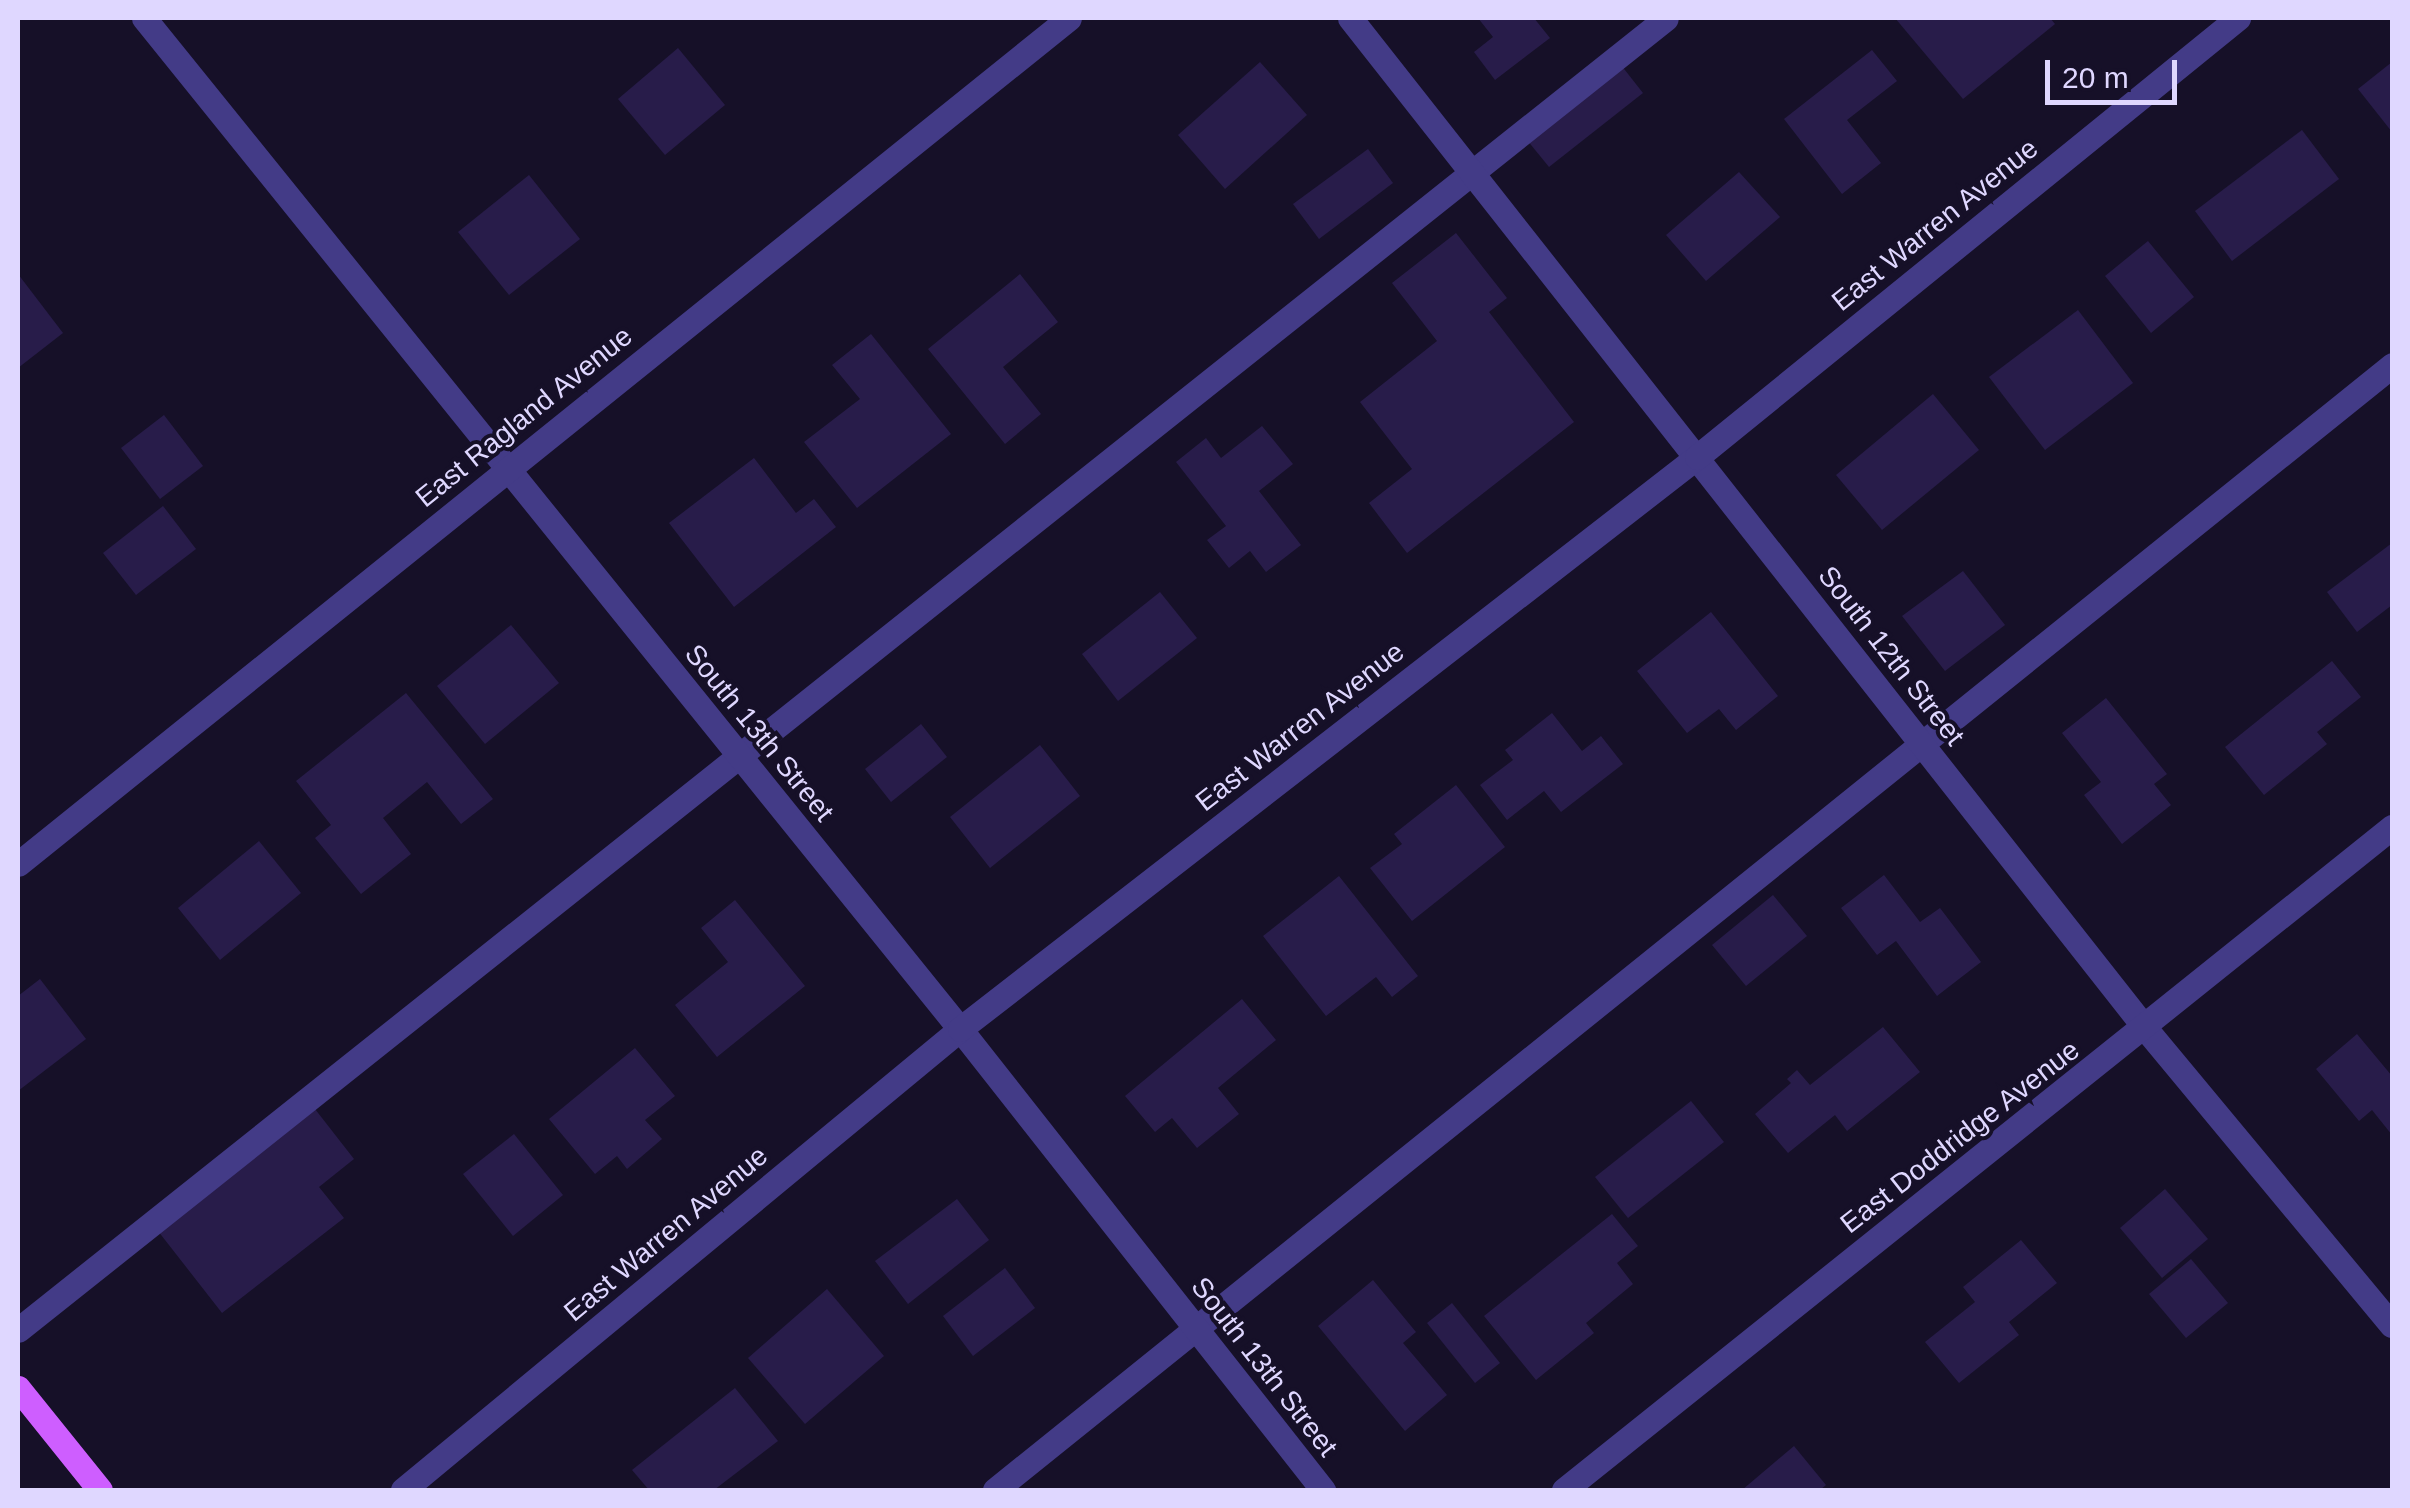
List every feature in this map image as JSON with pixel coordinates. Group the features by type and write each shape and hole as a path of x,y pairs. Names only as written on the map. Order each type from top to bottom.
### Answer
{"main road":[{"path":"18,1388 100,1490"}],"street":[{"name":"South 13th Street","path":"144,18 960,1029 1323,1490"},
{"name":"East Ragland Avenue","path":"18,864 1070,18"},
{"name":"South 12th Street","path":"1350,18 2145,1028 2392,1325"},
{"path":"18,1330 1666,18"},
{"name":"East Warren Avenue","path":"403,1490 960,1029 1696,457 2238,18"},
{"path":"995,1490 1924,746 2392,365"},
{"name":"East Doddridge Avenue","path":"1564,1490 2392,827"}],"building":[{"path":"1478,18 1534,18 1550,38 1495,80 1474,52 1493,37"},
{"path":"1895,18 2050,18 2055,24 1963,99"},
{"path":"678,48 725,105 665,155 618,99"},
{"path":"1872,50 1897,81 1847,120 1881,163 1842,194 1784,119"},
{"path":"1260,62 1307,115 1225,189 1178,135"},
{"path":"2392,62 2392,132 2358,89"},
{"path":"1621,65 1643,93 1549,167 1527,140"},
{"path":"2302,130 2339,179 2232,261 2195,211"},
{"path":"1368,149 1393,183 1319,239 1293,204"},
{"path":"1739,172 1780,217 1706,281 1666,235"},
{"path":"529,175 580,239 509,295 458,232"},
{"path":"1456,233 1507,298 1489,312 1574,422 1407,553 1369,503 1412,469 1360,402 1437,341 1392,283"},
{"path":"2148,241 2194,297 2151,333 2105,276"},
{"path":"18,274 63,333 18,368"},
{"path":"1020,274 1058,322 1003,367 1041,414 1005,444 928,349"},
{"path":"2078,310 2133,383 2045,450 1989,377"},
{"path":"871,334 951,434 857,508 804,442 860,399 832,365"},
{"path":"1933,394 1979,450 1882,530 1836,475"},
{"path":"164,415 203,466 160,499 121,448"},
{"path":"1262,426 1293,464 1259,491 1301,545 1266,572 1250,551 1229,568 1207,540 1226,526 1176,462 1206,438 1221,458"},
{"path":"754,458 796,513 814,499 836,527 734,607 669,523"},
{"path":"163,506 196,549 136,595 103,553"},
{"path":"2392,543 2392,605 2357,632 2327,592"},
{"path":"1963,571 2005,625 1945,671 1902,616"},
{"path":"1160,592 1197,638 1118,701 1082,654"},
{"path":"1711,612 1778,696 1736,730 1719,709 1687,733 1637,671"},
{"path":"511,625 559,683 485,744 437,686"},
{"path":"2332,661 2361,697 2317,732 2327,744 2264,795 2225,747"},
{"path":"406,693 493,799 461,824 427,782 383,818 411,854 361,894 315,838 331,825 296,781"},
{"path":"2106,698 2167,774 2154,784 2171,805 2122,844 2084,795 2101,782 2062,733"},
{"path":"1552,713 1582,751 1601,736 1623,764 1561,812 1544,791 1507,820 1480,785 1513,760 1505,750"},
{"path":"921,724 947,757 891,802 865,769"},
{"path":"1040,745 1080,796 990,868 950,817"},
{"path":"1456,785 1505,847 1412,921 1370,868 1402,844 1394,834"},
{"path":"259,841 301,893 220,960 178,908"},
{"path":"1884,875 1920,922 1940,908 1981,962 1937,996 1896,941 1877,955 1841,908"},
{"path":"1339,876 1418,976 1392,997 1376,977 1326,1016 1263,936"},
{"path":"1773,895 1807,936 1746,986 1712,945"},
{"path":"735,900 805,986 717,1057 675,1005 728,962 701,928"},
{"path":"40,979 86,1039 18,1091 18,996"},
{"path":"1242,999 1276,1040 1218,1088 1239,1114 1197,1148 1172,1118 1155,1132 1125,1096"},
{"path":"1883,1027 1920,1072 1847,1131 1835,1115 1788,1153 1755,1114 1791,1083 1787,1079 1797,1070 1810,1085"},
{"path":"2357,1034 2392,1076 2392,1135 2372,1110 2359,1121 2316,1069"},
{"path":"635,1048 675,1096 645,1120 662,1139 627,1169 617,1156 595,1174 549,1119"},
{"path":"1691,1101 1724,1142 1628,1218 1595,1177"},
{"path":"315,1109 354,1159 319,1187 344,1218 222,1313 158,1231"},
{"path":"514,1134 563,1195 513,1236 463,1174"},
{"path":"2165,1189 2208,1239 2162,1278 2120,1228"},
{"path":"957,1199 989,1240 908,1304 875,1261"},
{"path":"1612,1214 1638,1246 1617,1263 1633,1284 1586,1323 1594,1333 1536,1380 1484,1316"},
{"path":"2021,1240 2057,1283 2009,1322 2019,1335 1959,1383 1925,1342 1975,1302 1963,1287"},
{"path":"2191,1259 2228,1303 2186,1338 2149,1294"},
{"path":"1005,1268 1035,1308 973,1356 943,1316"},
{"path":"1373,1280 1416,1332 1403,1343 1447,1395 1405,1431 1318,1326"},
{"path":"827,1289 884,1356 805,1424 748,1358"},
{"path":"1452,1303 1500,1363 1475,1383 1427,1323"},
{"path":"735,1388 778,1441 714,1490 649,1490 632,1470"},
{"path":"1794,1446 1826,1485 1820,1490 1742,1490"}]}
